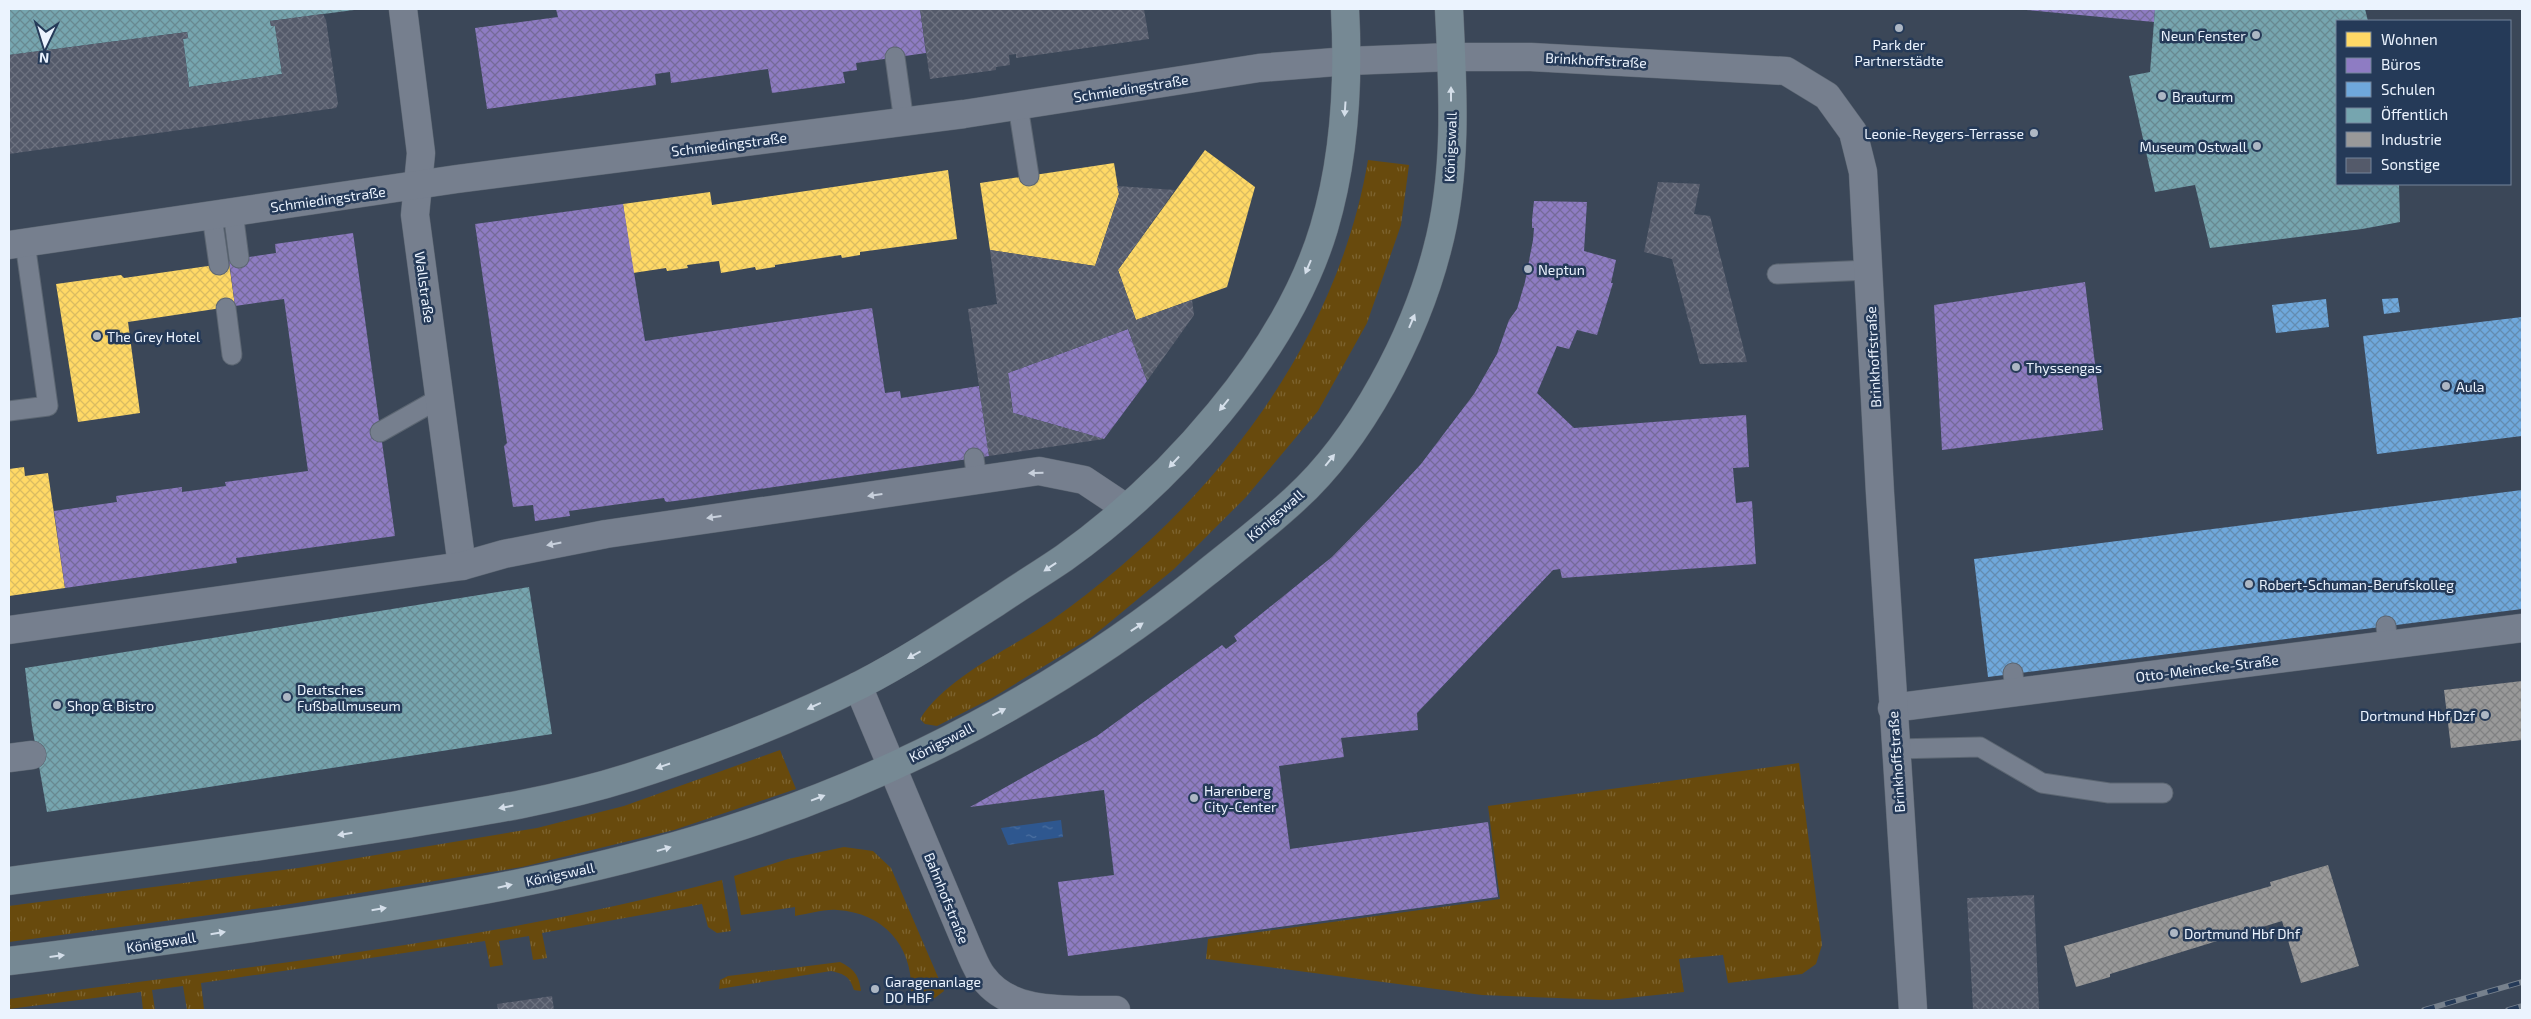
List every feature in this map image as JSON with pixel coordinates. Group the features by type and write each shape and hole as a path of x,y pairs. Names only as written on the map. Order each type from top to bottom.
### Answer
{"main road":[{"path":"9,881 288,843 480,812 553,798 628,778 780,722 858,686 926,649 1066,556 1126,508 1167,469 1236,390 1276,332 1297,293 1323,232 1333,192 1343,131 1348,61 1345,9"},
{"name":"Königswall","path":"9,961 119,948 458,897 630,859 743,825 894,767 1029,697 1148,619 1298,497 1366,413 1390,369 1422,296 1438,249 1447,206 1450,176 1452,57 1449,9"}],"street":[{"name":"Wallstraße","path":"403,9 421,153 415,215 462,566"},
{"name":"Schmiedingstraße","path":"17,244 418,185 1018,106 1259,68 1348,61 1452,57"},
{"name":"Brinkhoffstraße","path":"1452,57 1531,57 1786,71 1827,96 1853,132 1863,172 1892,708 1913,1010"},
{"path":"9,630 462,566 504,554 606,534 976,469 1039,471 1084,480 1126,508"},
{"name":"Otto-Meinecke-Straße","path":"1892,708 2014,683 2387,636 2522,628"},
{"name":"Bahnhofstraße","path":"858,686 894,767 969,950 983,978 1010,1001 1046,1009 1116,1010"}],"lane":[{"path":"895,57 904,122"},
{"path":"1018,106 1029,176"},
{"path":"223,214 239,258"},
{"path":"219,265 223,214"},
{"path":"9,411 48,406 17,244"},
{"path":"1778,274 1869,270"},
{"path":"226,308 232,356"},
{"path":"380,432 440,398"},
{"path":"1895,749 1980,748 2042,784 2109,793 2163,793"}],"green space":[{"path":"1368,160 1409,165 1401,225 1367,323 1318,411 1246,497 1174,569 1092,637 992,698 937,726 925,724 920,719 931,704 946,690 981,664 1052,620 1108,577 1162,529 1211,477 1256,420 1295,360 1327,297 1352,230"},
{"path":"780,750 796,789 674,830 522,867 284,905 9,942 9,906 298,868 537,828 624,806"},
{"path":"1799,763 1822,945 1816,964 1802,974 1728,983 1723,955 1679,959 1684,992 1609,1000 1482,995 1206,959 1208,939 1500,899 1488,806"},
{"path":"844,847 873,851 891,868 944,991 931,1001 911,998 911,981 903,950 894,937 870,918 837,910 795,916 795,907 741,915 734,876 788,859"},
{"path":"722,880 731,931 717,933 708,927 702,904 542,933 547,958 533,960 529,936 499,941 503,965 490,967 485,941 201,983 204,1009 187,1010 183,986 152,990 155,1010 143,1010 141,992 9,1009 9,999 278,964 457,936 634,902"},
{"path":"840,962 855,973 861,991 854,990 851,982 840,973 831,971 719,989 720,980 728,976"}],"water":[{"path":"1061,820 1063,837 1008,845 1001,828"}],"building: Wohnen":[{"path":"1205,150 1255,187 1227,287 1136,320 1118,270"},
{"path":"1114,163 1119,194 1095,266 990,250 980,183"},
{"path":"948,170 957,239 860,252 860,255 842,258 841,255 775,265 775,267 756,270 755,267 721,273 719,261 687,265 688,268 667,271 666,268 633,273 623,204 710,192 712,205"},
{"name":"The Grey Hotel","path":"229,263 235,306 128,322 140,413 78,422 56,284 121,275 124,278"},
{"path":"24,467 25,476 48,473 65,588 9,596 9,469"}],"building: Büros":[{"path":"556,9 920,9 926,53 856,63 857,70 843,72 845,83 772,93 768,69 671,83 670,72 655,74 656,85 487,109 475,28 558,17"},
{"path":"2016,9 2155,9 2154,22"},
{"path":"1534,201 1587,202 1584,251 1616,260 1611,283 1613,283 1597,335 1577,330 1569,349 1557,346 1537,393 1574,428 1746,415 1749,467 1733,468 1736,503 1752,501 1756,564 1562,578 1560,569 1553,570 1417,713 1418,730 1341,738 1344,757 1279,766 1290,849 1488,822 1498,897 1068,956 1058,882 1114,875 1104,790 970,807 1097,736 1222,645 1226,649 1237,641 1234,636 1332,557 1383,505 1421,464 1474,394 1497,354 1509,320 1517,309 1525,282 1533,240 1534,228 1532,228 1532,220"},
{"path":"623,204 645,341 872,308 885,393 900,391 901,398 979,386 989,456 690,499 667,502 664,498 569,511 570,516 535,521 533,505 513,507 504,446 507,443 475,224"},
{"path":"353,233 395,536 236,558 237,563 65,588 54,511 117,502 116,496 182,487 182,492 226,486 225,482 308,471 284,299 235,306 229,260 276,253 275,244"},
{"name":"Thyssengas","path":"2085,282 2103,430 1942,450 1934,305"},
{"path":"1128,329 1147,381 1104,439 1013,413 1008,373"}],"building: Schulen":[{"path":"2398,298 2400,312 2384,314 2382,299"},
{"path":"2326,299 2329,327 2276,333 2272,305"},
{"name":"Aula","path":"2522,317 2522,436 2377,454 2363,336"},
{"name":"Robert-Schuman-Berufskolleg","path":"2522,490 2522,609 1988,677 1974,559"}],"building: Öffentlich":[{"path":"9,9 354,10 270,21 271,26 275,26 282,74 189,87 183,39 188,38 187,32 9,55"},
{"path":"2155,9 2365,9 2368,20 2336,20 2336,185 2399,185 2400,222 2362,229 2210,248 2195,185 2155,192 2129,76 2150,72"},
{"name":"Deutsches Fußballmuseum","path":"529,587 552,734 47,812 32,726 25,668"}],"building: Industrie":[{"name":"Dortmund Hbf Dzf","path":"2522,681 2522,740 2451,748 2444,690"},
{"name":"Dortmund Hbf Dhf","path":"2328,865 2359,966 2301,983 2282,921 2110,974 2110,977 2076,987 2064,946 2271,886 2270,882"}],"building: Sonstige":[{"path":"920,9 1144,9 1149,39 1016,58 1016,54 1009,55 1010,65 996,67 996,70 930,79"},
{"path":"323,14 326,20 338,104 336,108 9,154 9,55 187,32 188,38 183,39 189,87 282,74 275,26 271,26 270,21"},
{"path":"1658,182 1700,184 1694,214 1710,216 1747,362 1700,364 1672,259 1644,252"},
{"path":"1117,186 1175,190 1118,270 1136,320 1192,300 1194,315 1147,381 1128,329 1008,373 1013,413 1104,439 989,456 968,309 997,304 990,250 1095,266 1119,194"},
{"path":"2034,895 2039,1010 1973,1010 1967,898"},
{"path":"552,996 554,1010 498,1010 497,1004"}],"railway":[{"path":"2424,1010 2522,982"},
{"path":"2508,1010 2522,1006"}],"place":[{"name":"Park der Partnerstädte","path":"1899,28"},
{"name":"Neun Fenster","path":"2256,35"},
{"name":"Brauturm","path":"2162,96"},
{"name":"Leonie-Reygers-Terrasse","path":"2034,133"},
{"name":"Museum Ostwall","path":"2257,146"},
{"name":"Neptun","path":"1528,269"},
{"name":"The Grey Hotel","path":"97,336"},
{"name":"Thyssengas","path":"2016,367"},
{"name":"Aula","path":"2446,386"},
{"name":"Robert-Schuman-Berufskolleg","path":"2249,584"},
{"name":"Deutsches Fußballmuseum","path":"287,697"},
{"name":"Shop & Bistro","path":"57,705"},
{"name":"Dortmund Hbf Dzf","path":"2485,715"},
{"name":"Harenberg City-Center","path":"1194,798"},
{"name":"Dortmund Hbf Dhf","path":"2174,933"},
{"name":"Garagenanlage DO HBF","path":"875,989"}]}
